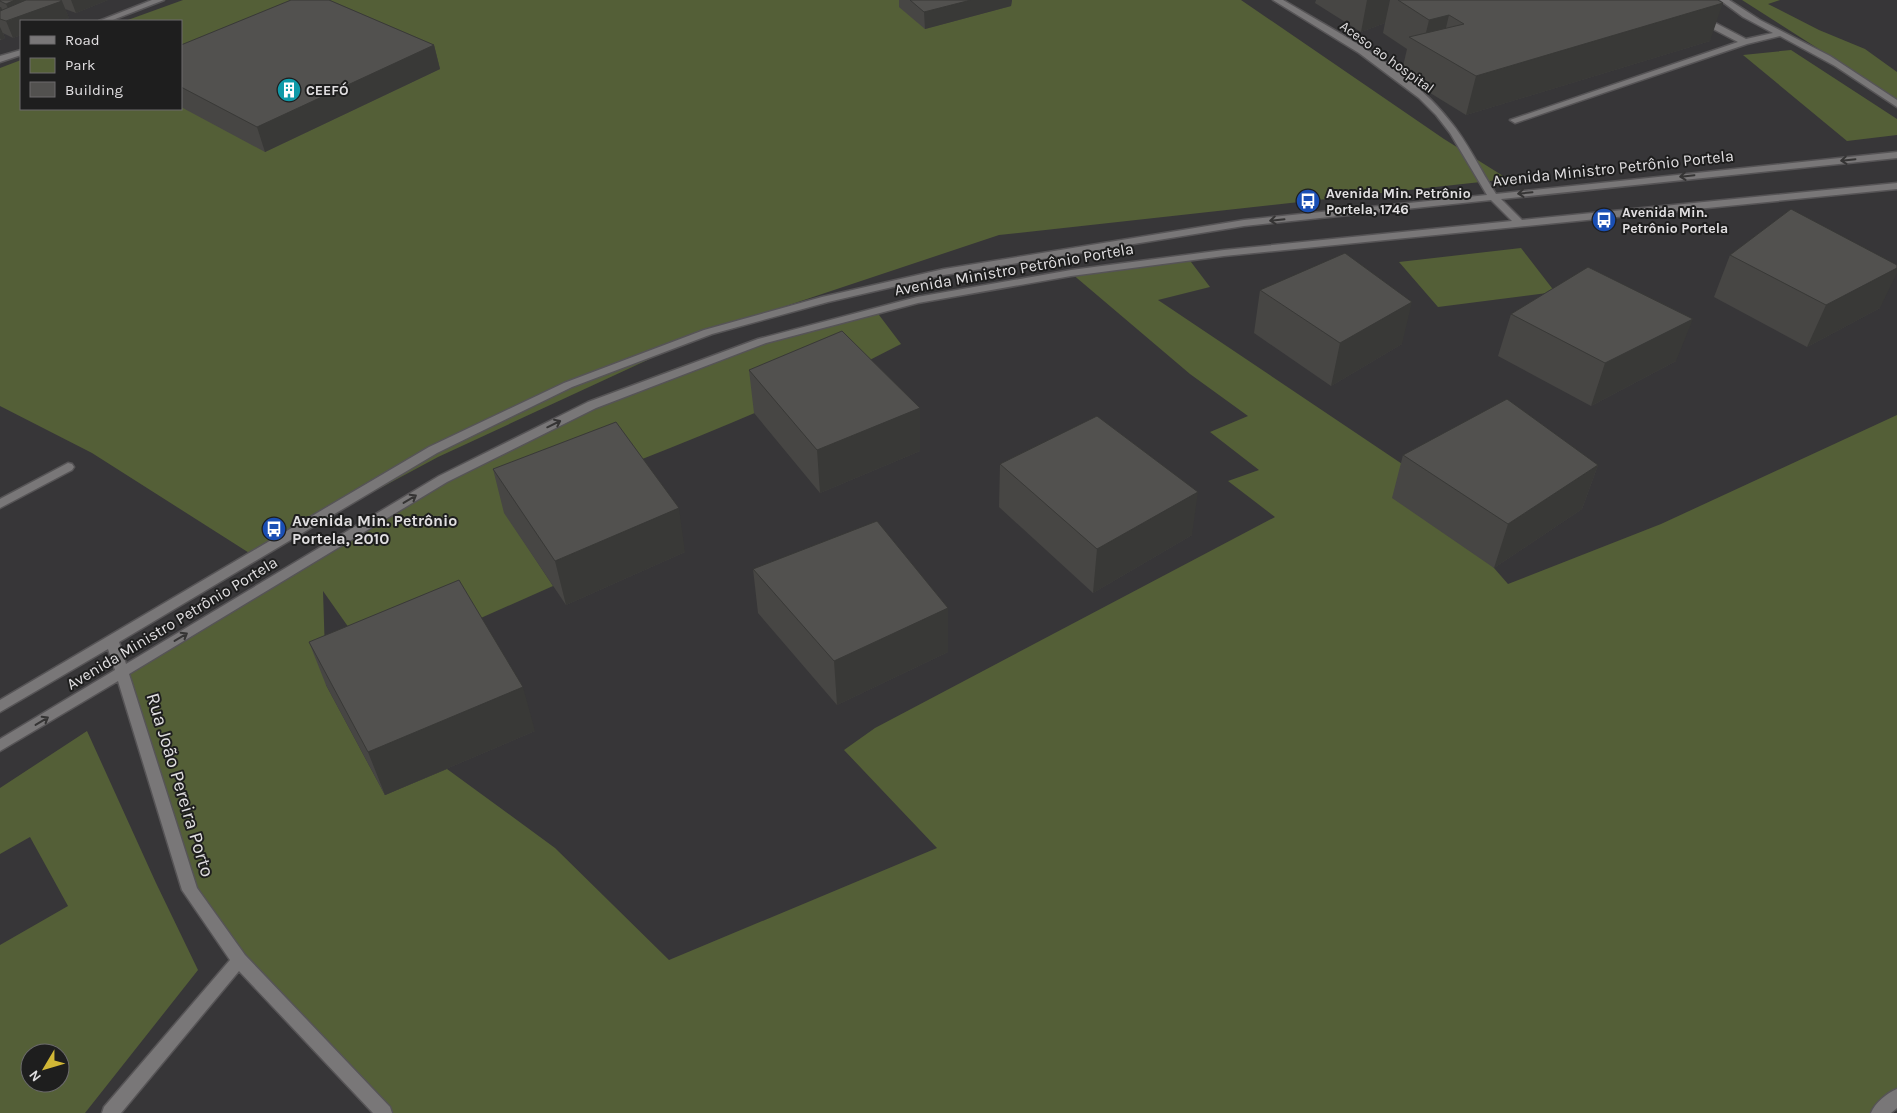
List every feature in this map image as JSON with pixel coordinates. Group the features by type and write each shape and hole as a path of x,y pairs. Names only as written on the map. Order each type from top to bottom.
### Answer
{"street":[{"path":"106,20 160,0"},
{"name":"Aceso ao hospital","path":"1277,0 1372,59 1410,88 1439,114 1462,144 1494,197 1520,224"},
{"path":"1724,0 1752,19 1825,56 1897,104"},
{"path":"1696,17 1745,42"},
{"path":"1516,120 1745,42 1780,34"},
{"path":"0,60 20,52"},
{"name":"Avenida Ministro Petrônio Portela","path":"0,707 433,450 568,385 708,332 826,299 967,268 1244,223 1897,155"},
{"name":"Avenida Ministro Petrônio Portela","path":"0,746 443,479 592,405 762,341 917,300 1071,272 1224,253 1897,186"},
{"path":"0,504 68,467"},
{"name":"Rua João Pereira Porto","path":"112,640 190,890 238,960 384,1113"},
{"path":"110,1113 238,960"},
{"path":"1879,1113 1897,1097"}],"green space":[{"path":"183,0 1241,0 1444,139 1508,179 999,235 708,332 438,457 254,556 92,453 0,406 0,68 20,60 20,110 182,110 182,20 128,20"},
{"path":"1742,0 1780,0 1768,4 1819,30 1865,49 1897,72 1897,99"},
{"path":"1791,50 1897,119 1897,135 1847,141 1743,55"},
{"path":"1521,248 1555,292 1438,307 1399,262"},
{"path":"1188,258 1210,287 1158,300 1426,480 1508,584 1661,524 1897,415 1897,1097 1879,1113 384,1113 239,960 190,890 122,672 443,479 588,401 687,364 762,341 876,311 901,344 755,413 505,513 553,586 375,665 323,591 326,685 385,795 447,769 555,848 669,960 937,848 844,750 875,728 1275,517 1228,481 1259,470 1210,432 1248,416 1190,374 1071,273"},
{"path":"87,731 198,970 85,1113 0,1113 0,945 68,906 30,837 0,854 0,788"}],"building":[{"path":"0,0 15,0 6,4"},
{"path":"26,0 62,1 6,21 0,19 0,11"},
{"name":"CEEFÓ","path":"291,0 329,0 434,45 257,127 182,88 182,45"},
{"path":"910,0 971,0 924,12"},
{"path":"1398,0 1718,0 1723,3 1476,76 1409,37 1464,24 1449,15 1429,20"},
{"path":"1791,209 1897,265 1897,268 1826,305 1730,255"},
{"path":"1345,253 1412,302 1340,343 1260,290"},
{"path":"1588,267 1693,319 1605,363 1511,314"},
{"path":"842,331 920,408 817,450 749,370"},
{"path":"1507,399 1598,465 1508,524 1403,455"},
{"path":"1097,416 1198,492 1097,549 1000,464"},
{"path":"616,422 679,508 555,561 493,469"},
{"path":"877,521 948,608 834,661 753,569"},
{"path":"459,580 523,687 368,752 309,642"}],"place":[{"name":"CEEFÓ","path":"289,90"},
{"name":"Avenida Min. Petrônio Portela, 1746","path":"1308,201"},
{"name":"Avenida Min. Petrônio Portela","path":"1604,220"},
{"name":"Avenida Min. Petrônio Portela, 2010","path":"274,529"}]}
